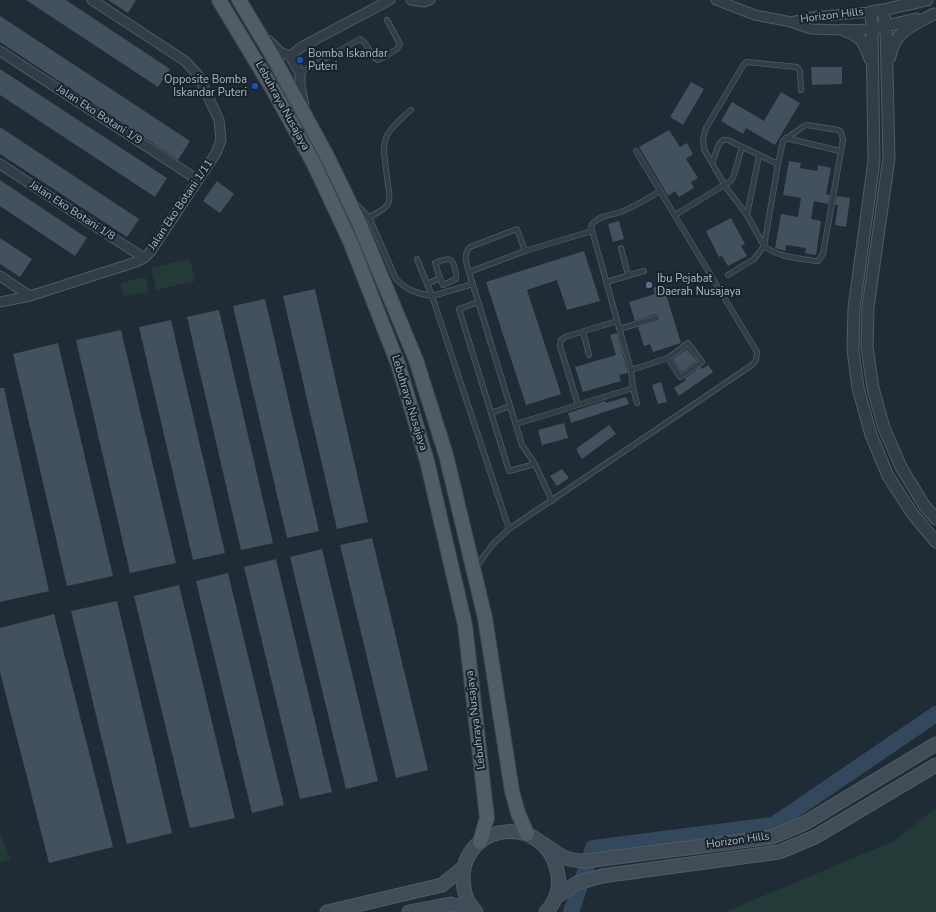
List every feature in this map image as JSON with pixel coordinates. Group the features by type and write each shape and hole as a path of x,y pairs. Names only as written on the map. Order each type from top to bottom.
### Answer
{"main road":[{"name":"Lebuhraya Nusajaya","path":"219,0 272,88 314,164 350,241 398,364 427,461 465,625 487,818 480,842"},
{"name":"Lebuhraya Nusajaya","path":"238,0 254,24 344,191 364,221 416,360 446,455 485,618 512,791 518,813 527,834"},
{"name":"Horizon Hills","path":"527,834 560,856 573,861 586,861 772,837 805,823 936,744"},
{"name":"Horizon Hills","path":"556,898 577,883 602,876 779,852 815,837 936,765"},
{"path":"475,912 467,899 463,883 464,867 470,853 480,842 495,834 511,831 527,834"},
{"path":"544,844 555,860 559,879 556,898 546,912"},
{"path":"327,912 442,885 464,867"},
{"path":"409,912 451,904 475,912"}],"street":[{"name":"Jalan Eko Botani 1/11","path":"0,302 30,296 136,262 144,258 151,251 216,153 221,140 220,120 198,75 186,61 92,0"},
{"path":"290,56 303,46 390,0"},
{"path":"411,0 424,2 430,0"},
{"path":"716,0 755,15 791,22"},
{"name":"Horizon Hills","path":"791,22 811,17 884,10 927,0"},
{"path":"884,10 886,27 889,158 868,307 867,347 873,388 884,428 901,467 924,505 936,519"},
{"path":"871,12 874,161 854,308 853,350 858,388 871,435 888,476 912,513 936,542"},
{"path":"872,29 886,27 935,14"},
{"path":"887,73 892,50 897,37 906,29 935,14"},
{"name":"Horizon Hills","path":"791,22 811,29 872,29"},
{"path":"254,24 276,49 290,56 300,73 300,85 306,118"},
{"path":"843,30 859,37 864,42 873,67"},
{"name":"Jalan Eko Botani 1/9","path":"0,51 198,180"},
{"name":"Jalan Eko Botani 1/8","path":"0,164 144,258"},
{"path":"0,276 30,296"}],"lane":[{"path":"300,73 360,39 364,42 374,57 378,60 381,59 397,49 400,44 387,20"},
{"path":"728,275 754,259 764,246 783,141 807,125 838,130 841,132 842,137 823,254 821,259 815,261 780,255 770,251 764,246 746,215 725,186 704,149 702,139 706,128 744,64 747,62 797,67 800,72 801,90"},
{"path":"411,110 397,121 385,138 383,151 390,195 388,204 364,221 396,279 411,291 432,296 473,284"},
{"path":"786,138 840,151"},
{"path":"712,163 719,144 722,140 728,140 778,164"},
{"path":"675,215 731,181 742,147"},
{"path":"473,571 493,544 509,529 752,365 756,360 757,352 636,151"},
{"path":"746,215 760,156"},
{"path":"637,403 633,388 631,370 591,227 592,223 596,220 623,211 660,191"},
{"path":"525,251 517,229 470,247 466,252 465,258 522,445 535,464 552,501"},
{"path":"469,272 525,251 592,231"},
{"path":"621,248 628,275"},
{"path":"418,259 432,296 509,529"},
{"path":"449,259 452,260 454,263 456,279 443,285 440,278 435,263 449,259"},
{"path":"606,282 644,271"},
{"path":"427,284 440,278"},
{"path":"478,302 459,309 509,471 535,464"},
{"path":"619,329 657,318"},
{"path":"578,405 560,346 561,340 565,337 617,321"},
{"path":"583,332 589,355"},
{"path":"631,370 668,358 688,343 702,362 680,377 668,358"},
{"path":"516,424 633,388"},
{"path":"491,413 510,406"}],"green space":[{"path":"190,259 195,281 156,290 151,268"},
{"path":"145,277 149,292 124,297 120,283"},
{"path":"936,808 936,912 725,912 894,841"},
{"path":"0,833 11,860 0,863"}],"building":[{"path":"26,0 66,0 170,69 158,87"},
{"path":"108,0 136,0 128,13"},
{"path":"0,16 190,141 178,160 0,42"},
{"path":"811,67 842,67 842,84 812,85"},
{"path":"0,69 167,178 155,197 0,95"},
{"path":"691,82 704,89 683,125 670,117"},
{"path":"781,92 800,103 775,145 746,128 743,134 721,121 732,102 764,121"},
{"path":"0,127 139,219 127,237 0,154"},
{"path":"669,130 680,147 687,143 693,154 686,159 698,178 691,182 694,188 679,197 675,191 668,196 639,147"},
{"path":"789,161 801,163 800,168 817,171 818,165 831,168 826,194 830,195 828,204 814,201 811,219 821,221 816,255 805,253 806,248 786,245 785,251 775,248 781,214 798,217 801,198 783,195"},
{"path":"0,180 87,238 75,256 0,206"},
{"path":"217,181 234,194 220,213 203,201"},
{"path":"837,196 850,198 846,227 835,225 838,205 835,205"},
{"path":"731,218 745,244 741,246 747,256 728,266 722,256 719,257 706,231"},
{"path":"619,221 624,239 613,242 608,224"},
{"path":"0,238 32,259 20,277 0,264"},
{"path":"584,251 600,301 567,310 557,280 527,290 561,394 526,405 486,282"},
{"path":"663,284 681,343 653,352 650,344 644,346 638,327 658,321 660,317 656,314 635,321 629,302 655,294 653,288"},
{"path":"315,289 368,522 337,529 283,296"},
{"path":"265,299 319,531 287,538 233,306"},
{"path":"219,310 273,543 241,550 187,317"},
{"path":"171,320 225,553 193,560 139,327"},
{"path":"121,330 176,563 130,573 76,340"},
{"path":"617,333 628,373 619,375 621,381 583,392 575,367 616,355 610,335"},
{"path":"58,343 113,576 67,586 13,354"},
{"path":"687,349 697,361 681,372 673,359"},
{"path":"708,365 713,372 679,396 674,388 701,367 702,369"},
{"path":"661,382 667,402 658,404 652,385"},
{"path":"0,388 4,388 49,591 0,602"},
{"path":"626,397 629,404 571,423 568,413 605,401 606,403"},
{"path":"564,423 568,438 542,445 538,430"},
{"path":"609,425 616,434 582,459 577,451 577,448"},
{"path":"562,469 569,478 557,486 550,476"},
{"path":"372,538 428,770 396,778 340,545"},
{"path":"322,549 378,781 346,789 290,557"},
{"path":"276,559 332,792 300,799 244,567"},
{"path":"228,573 284,805 252,813 196,581"},
{"path":"179,585 235,818 190,828 134,596"},
{"path":"117,601 172,833 127,844 71,611"},
{"path":"54,614 113,847 49,863 0,672 0,628"}],"waterway":[{"path":"571,912 593,848 773,825 936,714"}],"place":[{"name":"Bomba Iskandar Puteri","path":"300,60"},
{"name":"Opposite Bomba Iskandar Puteri","path":"255,86"},
{"name":"Ibu Pejabat Daerah Nusajaya","path":"649,285"}]}
